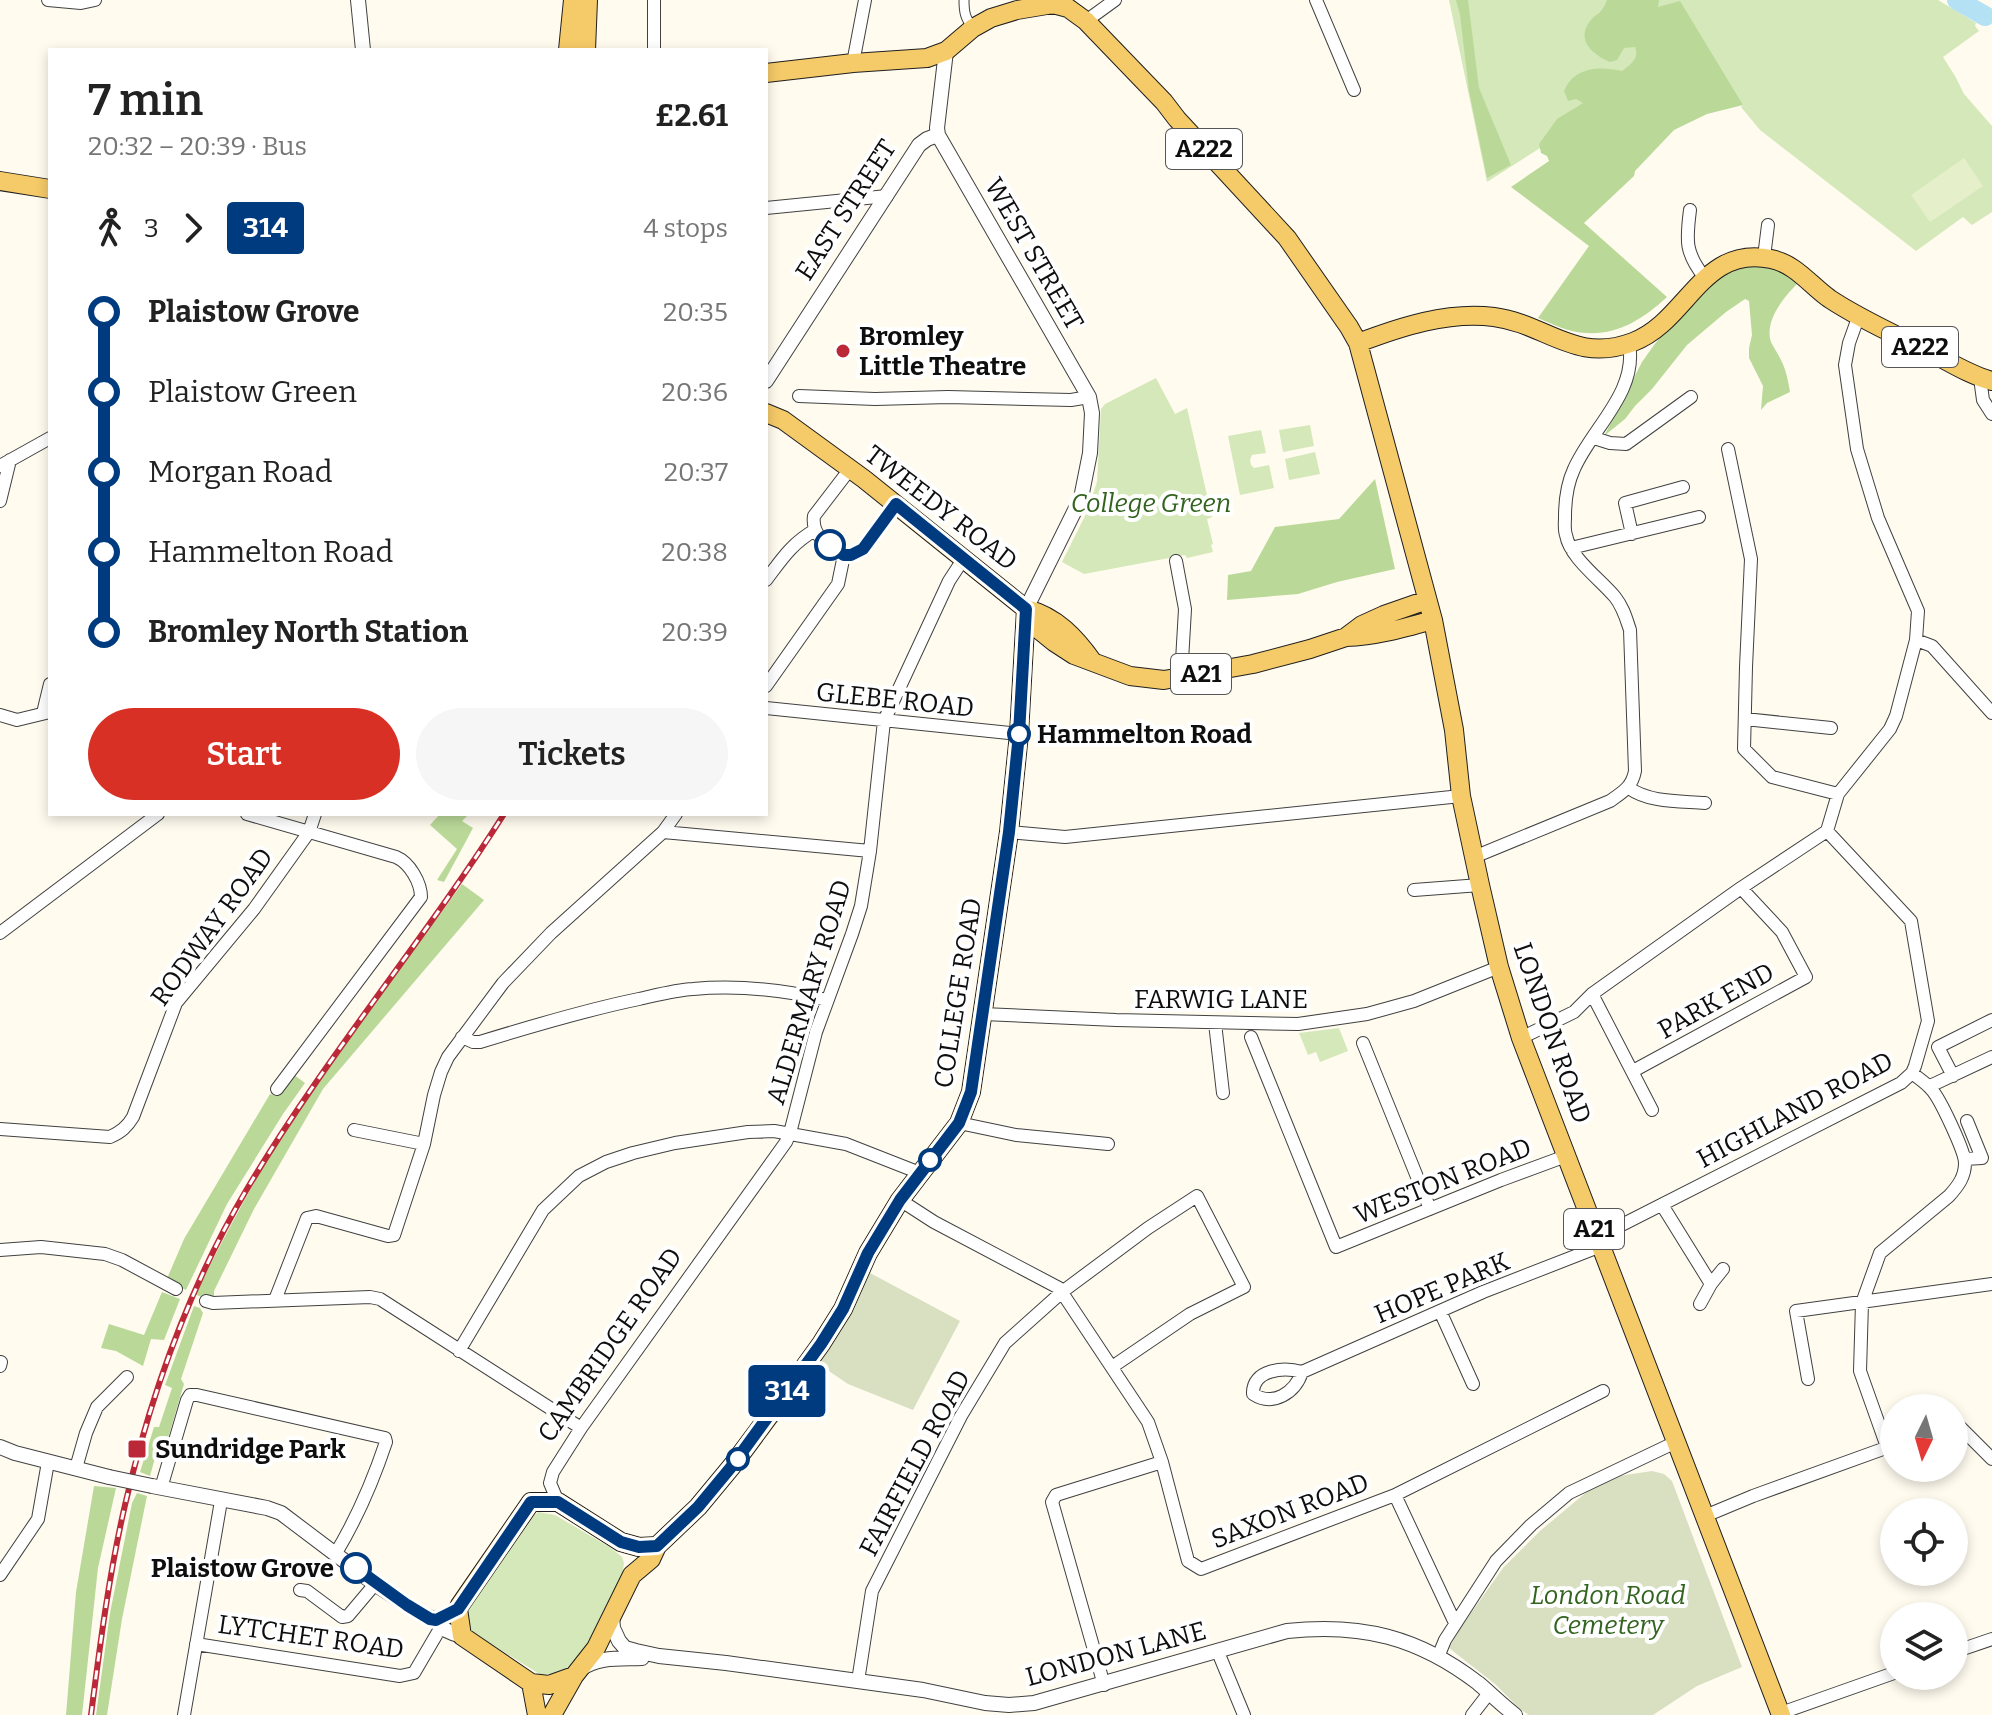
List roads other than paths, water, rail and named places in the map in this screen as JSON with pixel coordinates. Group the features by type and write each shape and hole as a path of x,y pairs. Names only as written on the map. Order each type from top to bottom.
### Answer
{"main road":[{"path":"568,48 573,0"},
{"path":"586,48 588,0"},
{"name":"A222","path":"768,73 936,56 973,28 1005,13 1059,4 1086,21 1287,238 1358,343"},
{"path":"0,181 48,189"},
{"path":"1358,343 1427,321 1472,316 1515,321 1586,349 1629,344 1662,324 1719,267 1749,256 1764,257"},
{"name":"A222","path":"1764,257 1792,267 1824,294 1859,315 1986,380"},
{"name":"LONDON ROAD","path":"1358,343 1433,620 1454,730 1461,796 1499,967 1521,1038 1781,1714"},
{"name":"TWEEDY ROAD","path":"774,416 896,504 1026,609 1042,613 1076,638 1093,662"},
{"name":"TWEEDY ROAD","path":"1346,637 1362,625 1427,600"},
{"name":"TWEEDY ROAD","path":"1026,609 1033,625 1074,655 1130,676 1148,679 1181,678 1253,664 1346,637 1386,633 1433,620"},
{"name":"COLLEGE ROAD","path":"552,1715 576,1674 596,1648 632,1575 651,1559 657,1546 698,1507 732,1466 821,1344 843,1309 868,1253 900,1200 959,1123 971,1092 1009,832 1019,734 1026,609"},
{"path":"1024,653 1037,643 1054,642"},
{"path":"576,1674 549,1685 531,1683 447,1629 531,1502 558,1502 621,1542 639,1547 657,1546"},
{"path":"621,1542 632,1561 632,1575"},
{"path":"531,1683 537,1715"}],"street":[{"path":"48,0 81,3 95,0"},
{"path":"358,0 363,48"},
{"path":"654,0 654,48"},
{"path":"853,63 865,0"},
{"path":"964,0 964,13 973,28"},
{"path":"1086,21 1115,0"},
{"path":"1316,0 1354,90"},
{"name":"EAST STREET","path":"768,378 919,145 938,135 946,51"},
{"name":"WEST STREET","path":"938,135 1089,397"},
{"path":"768,208 887,196"},
{"path":"1690,210 1686,239 1694,265 1705,278"},
{"path":"1764,257 1768,225"},
{"path":"1521,1038 1574,1012 1592,994 1827,831 1838,794 1890,729 1902,701 1916,640 1918,611 1878,518 1857,449 1845,365 1859,315"},
{"path":"1474,857 1610,801 1629,788 1633,780 1630,630 1615,597 1571,548 1566,535 1565,503 1576,464 1627,378 1631,358 1629,344"},
{"path":"1986,380 1982,396 1992,414"},
{"path":"799,396 1071,400 1089,397"},
{"name":"COLLEGE ROAD","path":"1026,609 1081,498 1090,453 1092,413 1089,397"},
{"path":"1594,438 1626,444 1691,397"},
{"path":"0,501 5,463 48,439"},
{"path":"1728,449 1751,559 1744,749 1772,777 1838,794"},
{"path":"850,469 814,516 815,530 824,541 844,555 863,549 896,504"},
{"path":"1632,534 1625,503 1683,487"},
{"path":"1571,548 1699,517"},
{"path":"768,577 790,548 815,530"},
{"path":"768,683 838,584 844,555"},
{"name":"ALDERMARY ROAD","path":"790,1133 816,1032 861,906 884,721 949,581 964,558"},
{"path":"1176,561 1185,609 1181,678"},
{"path":"1916,640 1932,646 1992,713"},
{"name":"GLEBE ROAD","path":"768,708 1019,734"},
{"path":"0,715 17,720 48,713"},
{"path":"1745,719 1831,728"},
{"path":"1629,788 1651,798 1705,803"},
{"path":"1009,832 1065,837 1461,796"},
{"path":"0,933 155,816"},
{"path":"254,816 403,860 421,887 421,897 277,1089"},
{"name":"RODWAY ROAD","path":"0,1129 110,1137 128,1126 176,1003 254,909 309,832 314,816"},
{"path":"275,1300 309,1217 316,1216 394,1235 424,1144 441,1072 462,1037 503,983 551,933 663,832 675,816"},
{"name":"HIGHLAND ROAD","path":"1599,1242 1662,1205 1901,1083 1912,1073 1928,1021 1911,921 1827,831"},
{"path":"663,832 870,851"},
{"path":"1414,890 1480,885"},
{"name":"PARK END","path":"1633,1071 1806,977 1782,932 1741,888"},
{"name":"FARWIG LANE","path":"983,1014 1298,1024 1367,1014 1414,1001 1499,967"},
{"path":"462,1037 480,1042 574,1014 691,989 745,988 827,1000"},
{"path":"1592,994 1652,1110"},
{"path":"1953,1076 1938,1047 1992,1020"},
{"path":"1215,1023 1223,1093"},
{"name":"WESTON ROAD","path":"1249,1043 1336,1247 1566,1156"},
{"path":"1363,1043 1430,1209"},
{"path":"1930,1086 1992,1057"},
{"path":"1880,1419 1860,1371 1862,1303 1880,1253 1949,1196 1964,1175 1965,1159 1938,1098 1930,1086 1912,1073"},
{"path":"1965,1159 1987,1160 1967,1121"},
{"path":"959,1123 1016,1135 1108,1144"},
{"path":"354,1130 424,1144"},
{"path":"459,1351 543,1210 579,1176 606,1162 675,1143 774,1131 846,1144 920,1173"},
{"name":"CAMBRIDGE ROAD","path":"558,1502 550,1483 553,1472 790,1133"},
{"name":"FAIRFIELD ROAD","path":"858,1681 872,1591 961,1416 1005,1343 1062,1292 1197,1196 1244,1287 1190,1314 1112,1367"},
{"path":"900,1200 934,1222 1059,1288 1148,1422 1162,1462 1056,1495 1052,1502 1104,1685"},
{"path":"1662,1205 1711,1284"},
{"name":"HOPE PARK","path":"1302,1372 1599,1242"},
{"path":"0,1250 41,1247 105,1254 176,1289"},
{"path":"1700,1304 1723,1269"},
{"path":"1808,1379 1796,1311 1992,1284"},
{"path":"206,1301 380,1299 581,1428"},
{"path":"1440,1311 1473,1384"},
{"path":"76,1468 97,1407 127,1377"},
{"name":"SAXON ROAD","path":"1162,1462 1188,1561 1201,1569 1395,1495 1603,1391"},
{"path":"156,1487 190,1395 385,1438 376,1471 336,1553"},
{"path":"1968,1435 1992,1459"},
{"path":"1438,1657 1455,1623 1496,1561 1531,1525 1569,1493 1676,1442"},
{"path":"0,1447 109,1477 281,1513 375,1584 447,1629"},
{"path":"1705,1516 1880,1450"},
{"path":"0,1575 38,1519 48,1462"},
{"path":"1395,1495 1455,1623"},
{"path":"184,1715 221,1501"},
{"path":"300,1590 307,1591 342,1617 348,1616 375,1584"},
{"path":"612,1616 615,1633 625,1648 659,1656"},
{"name":"LONDON LANE","path":"659,1656 923,1690 1009,1705 1034,1703 1104,1685 1287,1631 1319,1628 1356,1630 1413,1644 1438,1657 1476,1682 1515,1715"},
{"name":"LYTCHET ROAD","path":"196,1644 400,1676 414,1673 438,1632 447,1629"},
{"path":"1968,1647 1992,1639"},
{"path":"1218,1652 1244,1715"},
{"path":"576,1674 595,1661 659,1656"},
{"path":"1781,1714 1880,1678"},
{"path":"1472,1715 1489,1693"}],"waterway":[{"path":"1957,0 1985,16"}],"railway":[{"path":"91,1715 119,1531 135,1464 174,1342 207,1264 247,1189 308,1094 503,816"}],"place":[{"name":"Bromley Little Theatre","path":"843,351"},
{"name":"Hammelton Road","path":"1019,734"},
{"name":"Sundridge Park","path":"137,1449"},
{"name":"Plaistow Grove","path":"356,1568"}],"park label":[{"name":"College Green","path":"1151,503"},
{"name":"London Road Cemetery","path":"1608,1610"}]}
